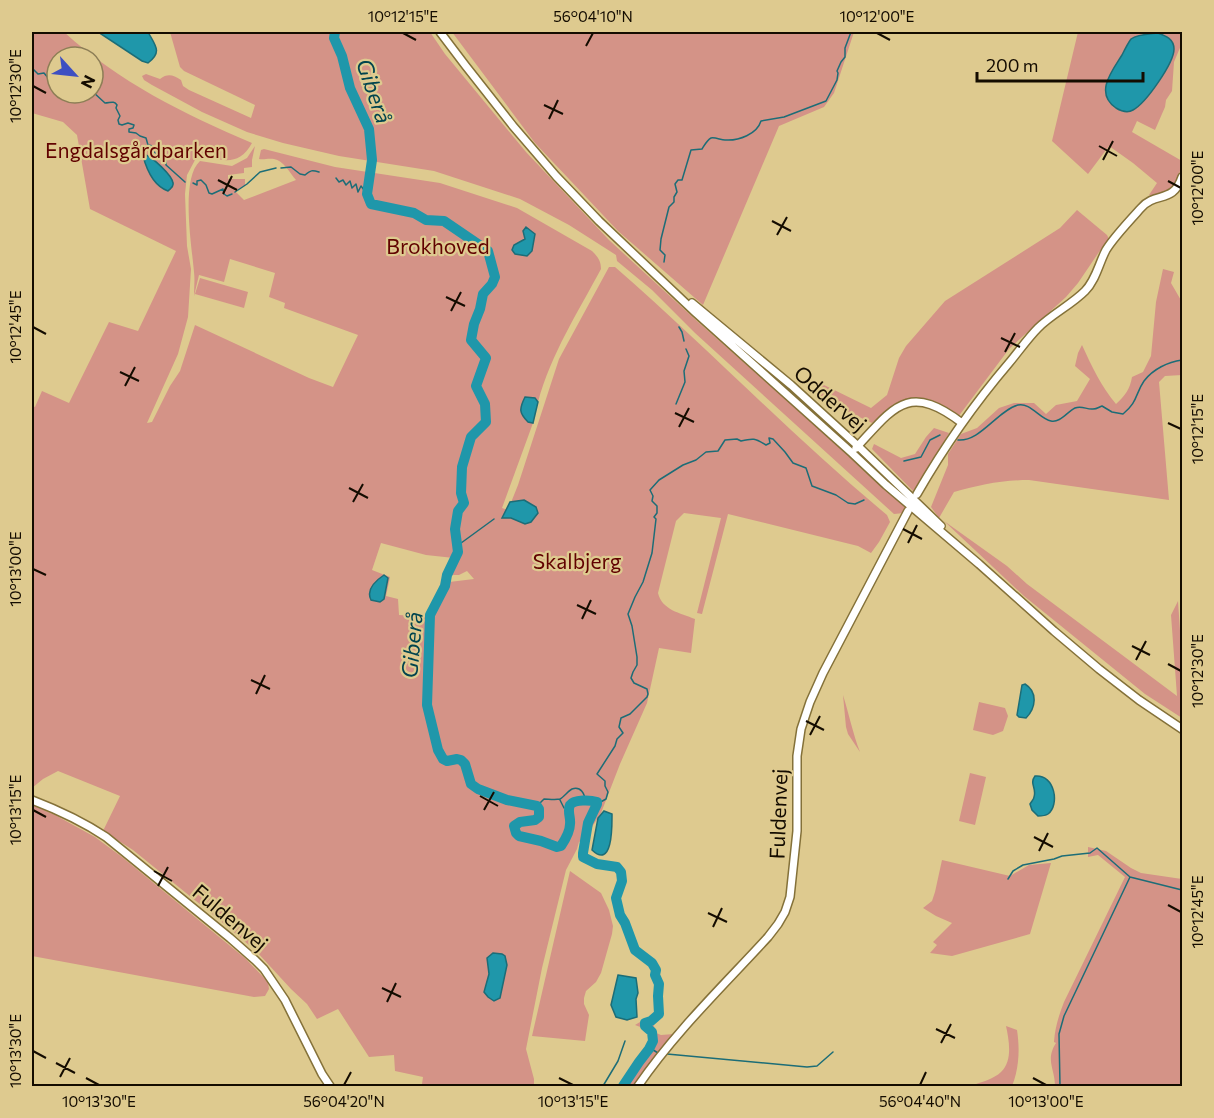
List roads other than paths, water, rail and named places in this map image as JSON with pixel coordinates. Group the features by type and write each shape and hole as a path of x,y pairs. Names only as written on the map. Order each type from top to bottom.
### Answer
{"street":[{"name":"Oddervej","path":"440,32 513,126 599,221 886,485 1099,669 1182,729"},
{"path":"917,494 938,457 962,423 1038,328 1086,290 1106,249 1143,206 1150,200 1173,193 1182,177"},
{"name":"Oddervej","path":"650,268 782,378 858,446 979,564"},
{"path":"852,453 886,416 908,403 919,402 933,405 945,410 962,423"},
{"name":"Fuldenvej","path":"638,1086 678,1034 768,937 785,912 790,897 795,862 797,756 801,729 810,702 824,673 908,512"},
{"name":"Fuldenvej","path":"32,800 65,813 106,837 255,960 285,999 330,1086"}],"water":[{"path":"98,32 148,32 156,48 155,55 148,63 142,61"},
{"path":"1158,33 1173,43 1173,55 1169,63 1158,82 1138,106 1129,111 1118,109 1106,96 1110,75 1131,39"},
{"path":"146,155 162,167 172,180 173,186 168,191 159,186 152,177 143,156"},
{"path":"526,227 535,234 532,251 527,256 515,254 512,250 514,245 525,239 523,231"},
{"path":"525,397 535,398 538,402 533,423 528,422 522,413 521,408"},
{"path":"524,500 536,507 538,513 531,522 525,524 511,518 502,518 510,502"},
{"path":"384,575 388,578 384,599 380,602 371,600 371,589"},
{"path":"1025,684 1034,696 1034,705 1026,718 1017,715 1022,685"},
{"path":"1035,776 1047,780 1054,791 1052,810 1045,816 1038,816 1030,804 1035,794 1033,781"},
{"path":"604,811 612,814 610,844 604,854 599,855 592,850 598,818"},
{"path":"493,953 505,956 507,965 500,998 494,1001 484,992 489,974 487,958"},
{"path":"618,975 636,978 637,1017 627,1020 616,1017 611,1005"}],"waterway":[{"name":"Giberå","path":"335,32 334,38 342,56 350,88 369,129 372,160 367,194 371,204 414,213 426,220 444,221 488,251 495,277 483,294 471,340 486,358 476,386 485,404 486,422 471,437 462,467 461,493 464,503 458,511 455,529 458,552 447,575 445,586 430,615 427,705 438,750 443,759 447,761 461,760 465,764 471,784 478,789 507,800 537,806 539,817 514,826 519,836 557,847 561,846 569,830 570,805 587,800 597,802 588,823 583,857 597,864 617,867 621,872 622,881 616,898 620,915 635,950 652,963 656,970 655,975 659,984 659,1014 645,1023 645,1026 652,1032 653,1041 623,1086"},
{"path":"664,262 665,255 660,250 661,239 669,207 674,202 677,192 675,184 678,180 682,180 691,150 702,149 711,138 723,140 741,138 756,130 761,121 784,117 826,101 837,80 837,71 845,57 845,48 851,32"},
{"path":"32,68 38,74 45,74"},
{"path":"105,103 116,103 120,116 119,124 134,125 129,132 146,138 148,145 153,146 154,152 166,160 166,165 185,182"},
{"path":"281,168 291,167 305,175 312,171 319,172"},
{"path":"235,192 260,172 276,168"},
{"path":"336,178 339,182 343,180 346,185 350,181 352,188 356,184 358,192 361,186 367,194"},
{"path":"193,183 197,185 197,181 201,180 212,194 223,189 227,196 232,194"},
{"path":"679,327 684,341"},
{"path":"676,404 685,382 684,371 689,356 686,349"},
{"path":"958,440 974,436 1010,408 1018,405 1027,406 1051,421 1060,419 1078,407 1096,409 1102,406 1112,412 1123,414 1134,402 1144,381 1152,373 1166,364 1182,360"},
{"path":"904,461 921,457 930,440 940,435"},
{"path":"597,804 606,799 608,792 605,781 597,774 617,739 623,733 619,727 621,718 630,714 648,694 647,689 634,683 631,678 637,665 637,657 628,614 643,582 652,553 656,519 654,517 657,513 657,506 652,501 653,496 650,490 659,480 683,465 696,460 706,452 718,451 725,440 754,439 766,445 770,443 769,438 773,439 793,463 806,468 812,486 836,495 848,503 855,504 864,500"},
{"path":"457,546 494,519"},
{"path":"537,806 544,799 560,799 575,788 582,791 585,801"},
{"path":"560,800 564,808"},
{"path":"1008,879 1013,871 1023,865 1062,856 1090,853 1097,848 1130,877 1182,890"},
{"path":"1060,1086 1059,1034 1064,1016 1130,877"},
{"path":"603,1086 618,1061 625,1041"},
{"path":"650,1048 660,1052"},
{"path":"667,1054 807,1067 817,1066 833,1052"}],"park label":[{"name":"Engdalsgårdparken","path":"136,151"},
{"name":"Brokhoved","path":"438,247"},
{"name":"Skalbjerg","path":"577,562"}]}
